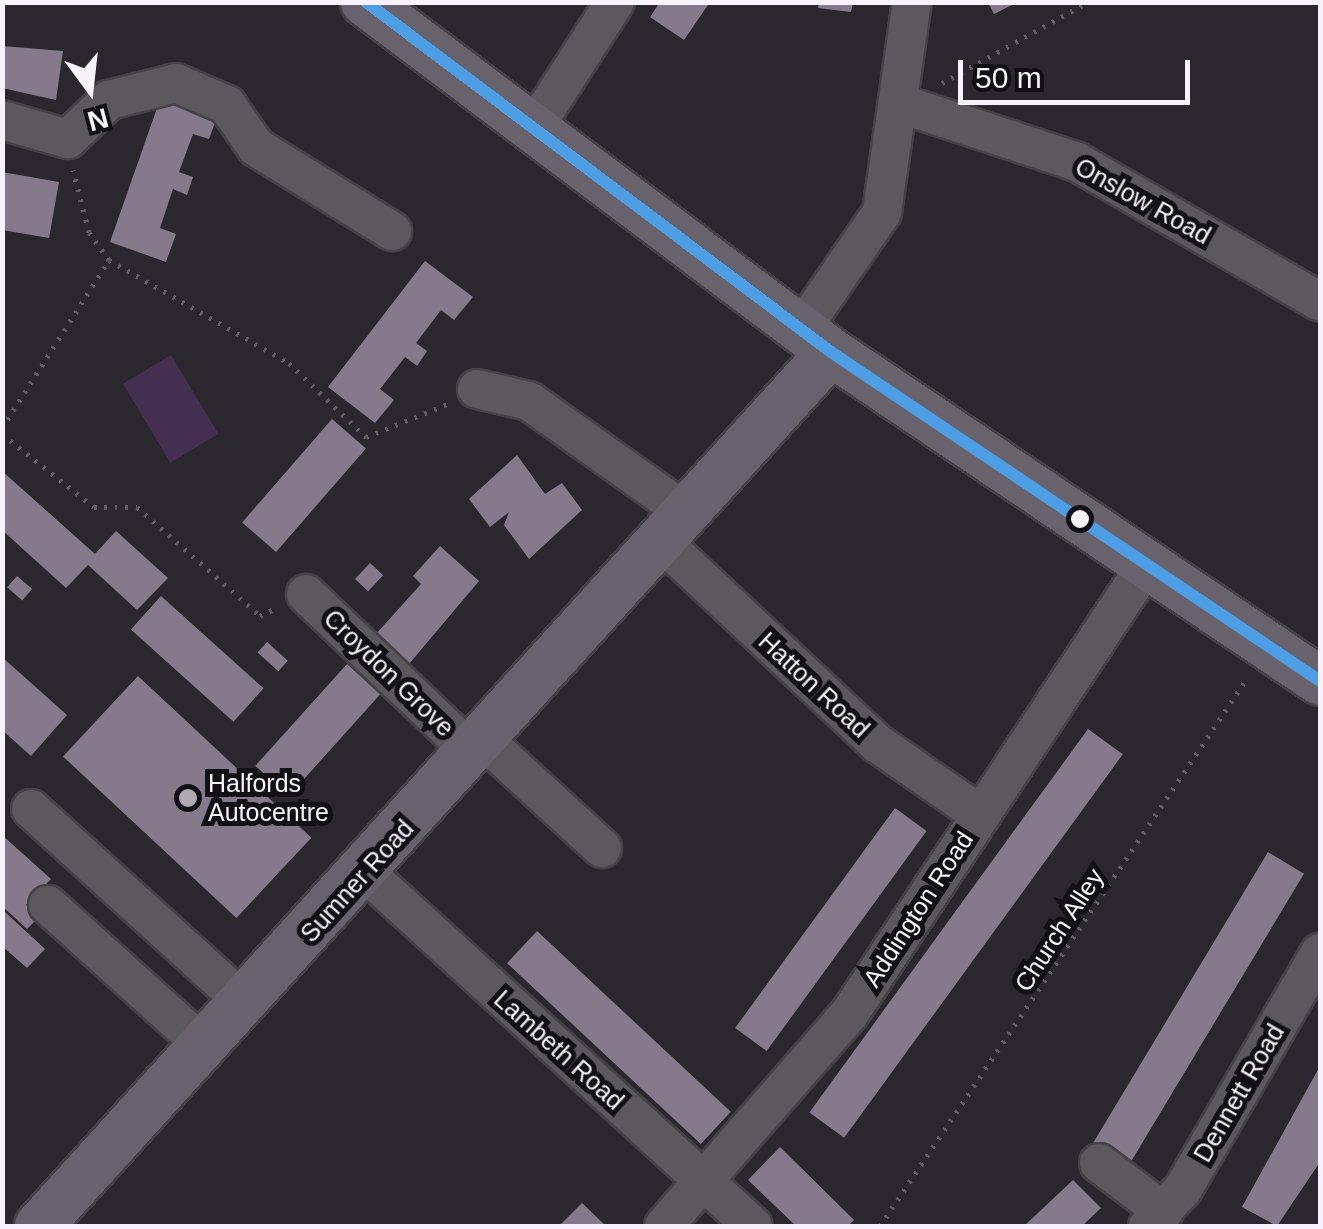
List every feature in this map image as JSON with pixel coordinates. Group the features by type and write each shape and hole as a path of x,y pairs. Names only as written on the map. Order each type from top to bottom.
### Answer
{"main road":[{"path":"364,2 537,123 816,341 1142,570 1320,681"},
{"name":"Sumner Road","path":"40,1226 365,872 672,525 816,341"}],"street":[{"path":"537,123 614,2"},
{"path":"816,341 882,212 912,2"},
{"path":"2,120 68,139 109,100 176,83 227,105 256,148 392,231"},
{"name":"Onslow Road","path":"898,104 1077,162 1320,302"},
{"name":"Hatton Road","path":"477,389 543,410 672,525 878,744 981,815"},
{"name":"Addington Road","path":"664,1226 826,1045 1142,570"},
{"name":"Croydon Grove","path":"306,594 478,746 602,848"},
{"path":"31,808 245,1003"},
{"name":"Lambeth Road","path":"365,872 753,1226"},
{"path":"48,905 205,1047"},
{"name":"Dennett Road","path":"1156,1219 1320,953"},
{"path":"1099,1163 1156,1219"}],"path":[{"path":"898,104 1088,2"},
{"path":"68,139 89,232 108,260 289,364 366,437 477,389"},
{"path":"108,260 2,431 94,507 137,507 260,616 306,594"},
{"name":"Church Alley","path":"880,1226 1266,650"}],"shaded area":[{"path":"171,355 218,434 170,463 123,384"}],"building":[{"path":"660,2 710,2 684,40 650,17"},
{"path":"819,2 853,2 851,12 818,8"},
{"path":"988,2 1018,2 994,14"},
{"path":"2,46 63,51 56,100 2,88"},
{"path":"163,91 219,112 209,139 193,134 179,172 193,177 187,195 173,189 160,228 176,234 166,262 110,242"},
{"path":"2,172 59,182 49,238 2,230"},
{"path":"425,261 473,297 454,320 441,310 416,343 427,351 417,366 405,357 380,389 394,400 375,423 328,387"},
{"path":"332,419 366,449 276,552 242,522"},
{"path":"517,455 545,494 562,483 582,510 529,559 504,525 509,512 490,527 469,499"},
{"path":"2,471 95,554 116,531 168,578 137,610 88,565 66,588 2,530"},
{"path":"440,546 479,581 409,664 376,634 421,584 413,576"},
{"path":"370,563 383,575 368,591 355,579"},
{"path":"17,576 32,589 22,600 7,587"},
{"path":"161,596 264,688 233,722 131,629"},
{"path":"267,642 288,661 278,671 258,652"},
{"path":"2,657 67,715 31,756 2,730"},
{"path":"347,664 380,694 289,796 255,766"},
{"name":"Halfords Autocentre","path":"138,676 311,838 236,918 63,756"},
{"path":"1088,729 1123,754 844,1138 809,1112"},
{"path":"895,808 927,831 767,1051 735,1028"},
{"path":"2,835 51,879 26,905 39,917 27,929 2,906"},
{"path":"1268,852 1304,874 1129,1164 1093,1143"},
{"path":"5,912 45,949 27,968 2,946"},
{"path":"537,931 731,1112 701,1144 507,963"},
{"path":"1320,1066 1320,1162 1277,1226 1242,1207"},
{"path":"780,1147 854,1220 848,1226 796,1226 748,1180"},
{"path":"1073,1180 1101,1208 1082,1226 1024,1226"},
{"path":"582,1203 606,1226 559,1226"}],"transit line":[{"path":"366,2 831,352 1320,681"}],"place":[{"name":"Halfords Autocentre","path":"188,798"}]}
